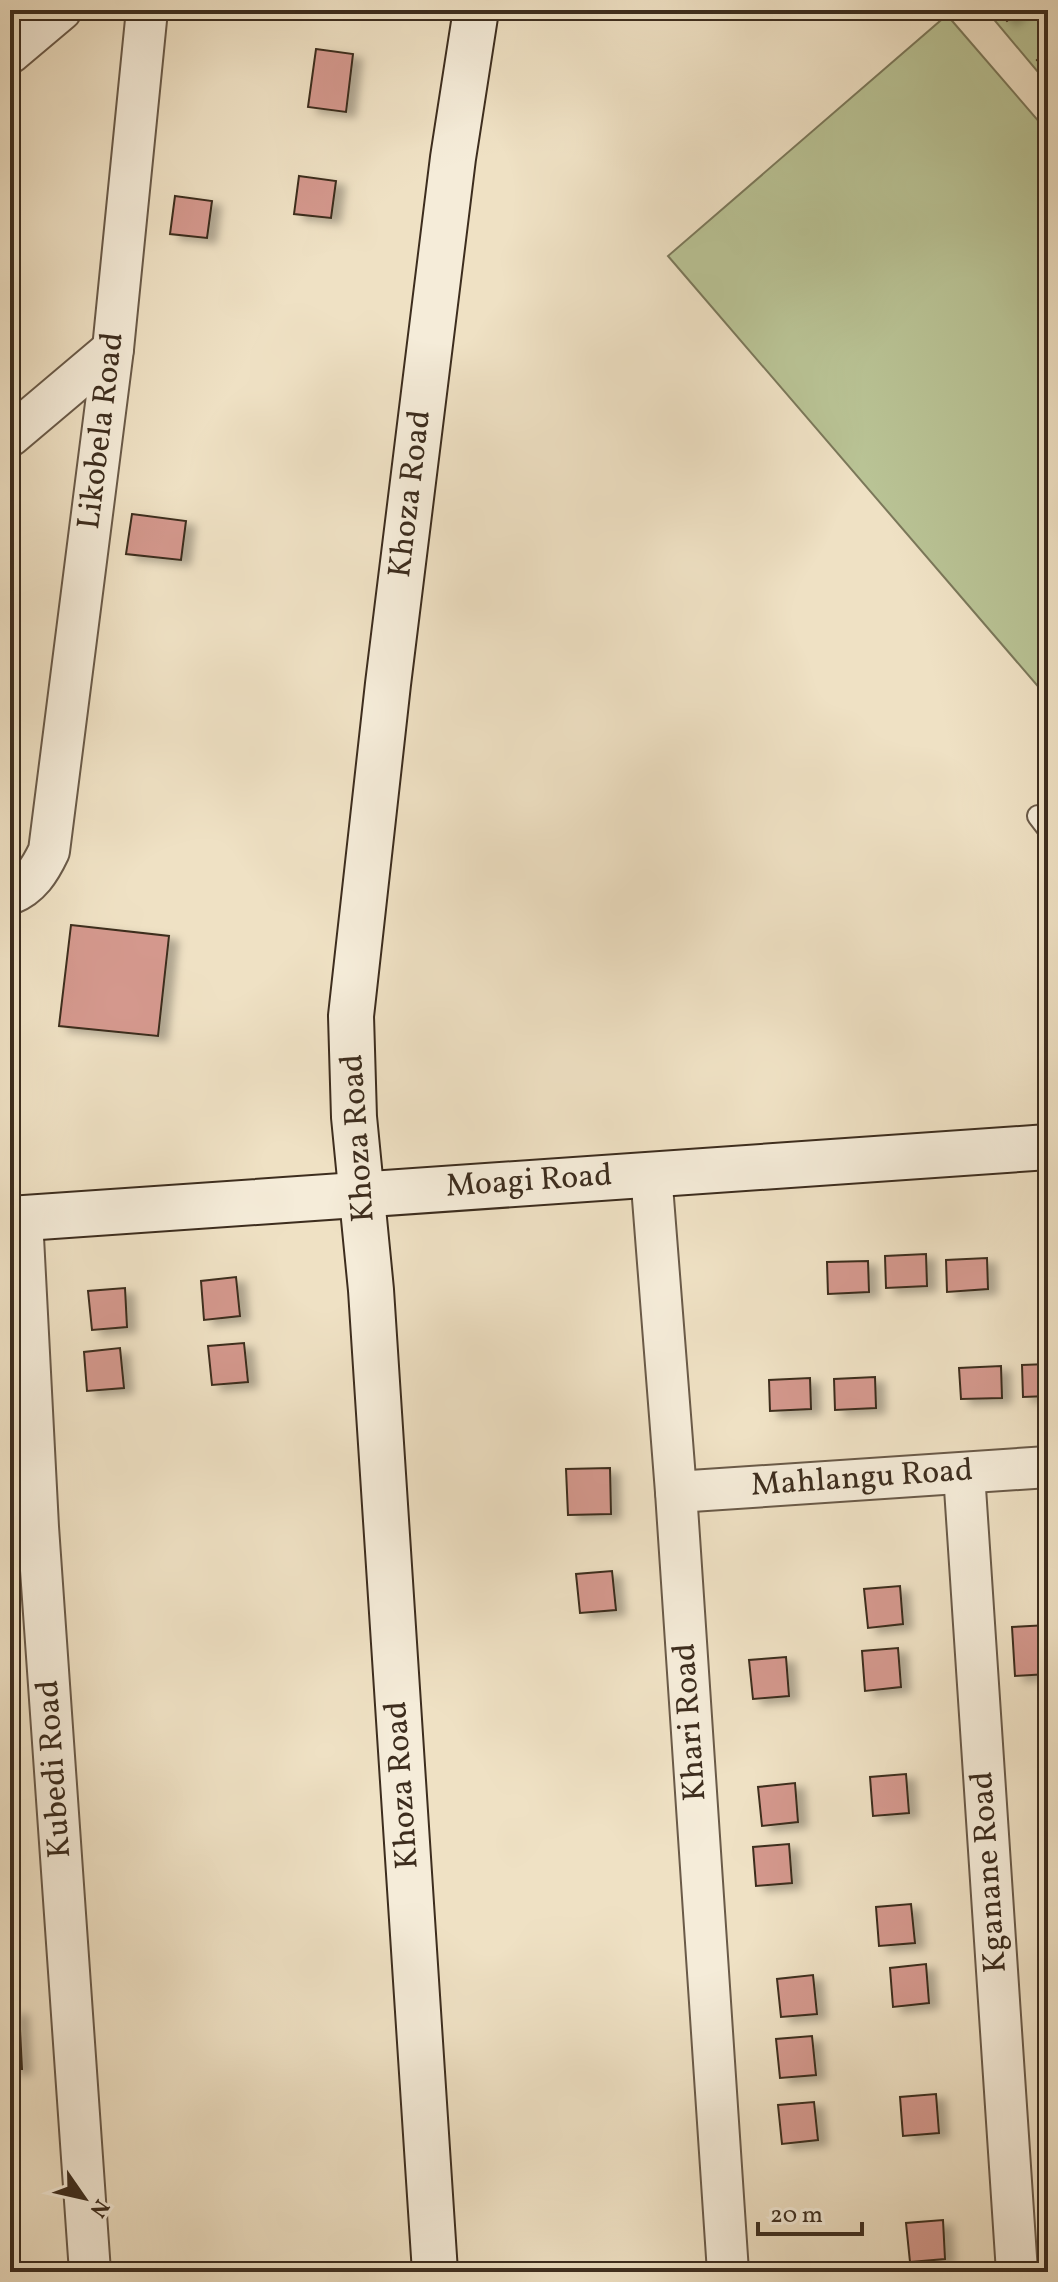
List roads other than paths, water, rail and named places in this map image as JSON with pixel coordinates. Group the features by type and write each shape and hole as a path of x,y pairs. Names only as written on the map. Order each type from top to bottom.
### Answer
{"street":[{"path":"10,53 61,10"},
{"name":"Likobela Road","path":"10,894 29,882 41,869 49,851 113,349 147,10"},
{"name":"Khoza Road","path":"435,2272 363,1194 354,1117 351,1016 389,668 447,204 476,10"},
{"path":"10,436 113,349"},
{"name":"Moagi Road","path":"16,1218 1048,1147"},
{"name":"Khari Road","path":"651,1173 676,1492 728,2272"},
{"name":"Kubedi Road","path":"16,1218 24,1528 90,2272"},
{"name":"Mahlangu Road","path":"676,1492 1048,1467"},
{"name":"Kganane Road","path":"964,1473 1017,2272"}]}
